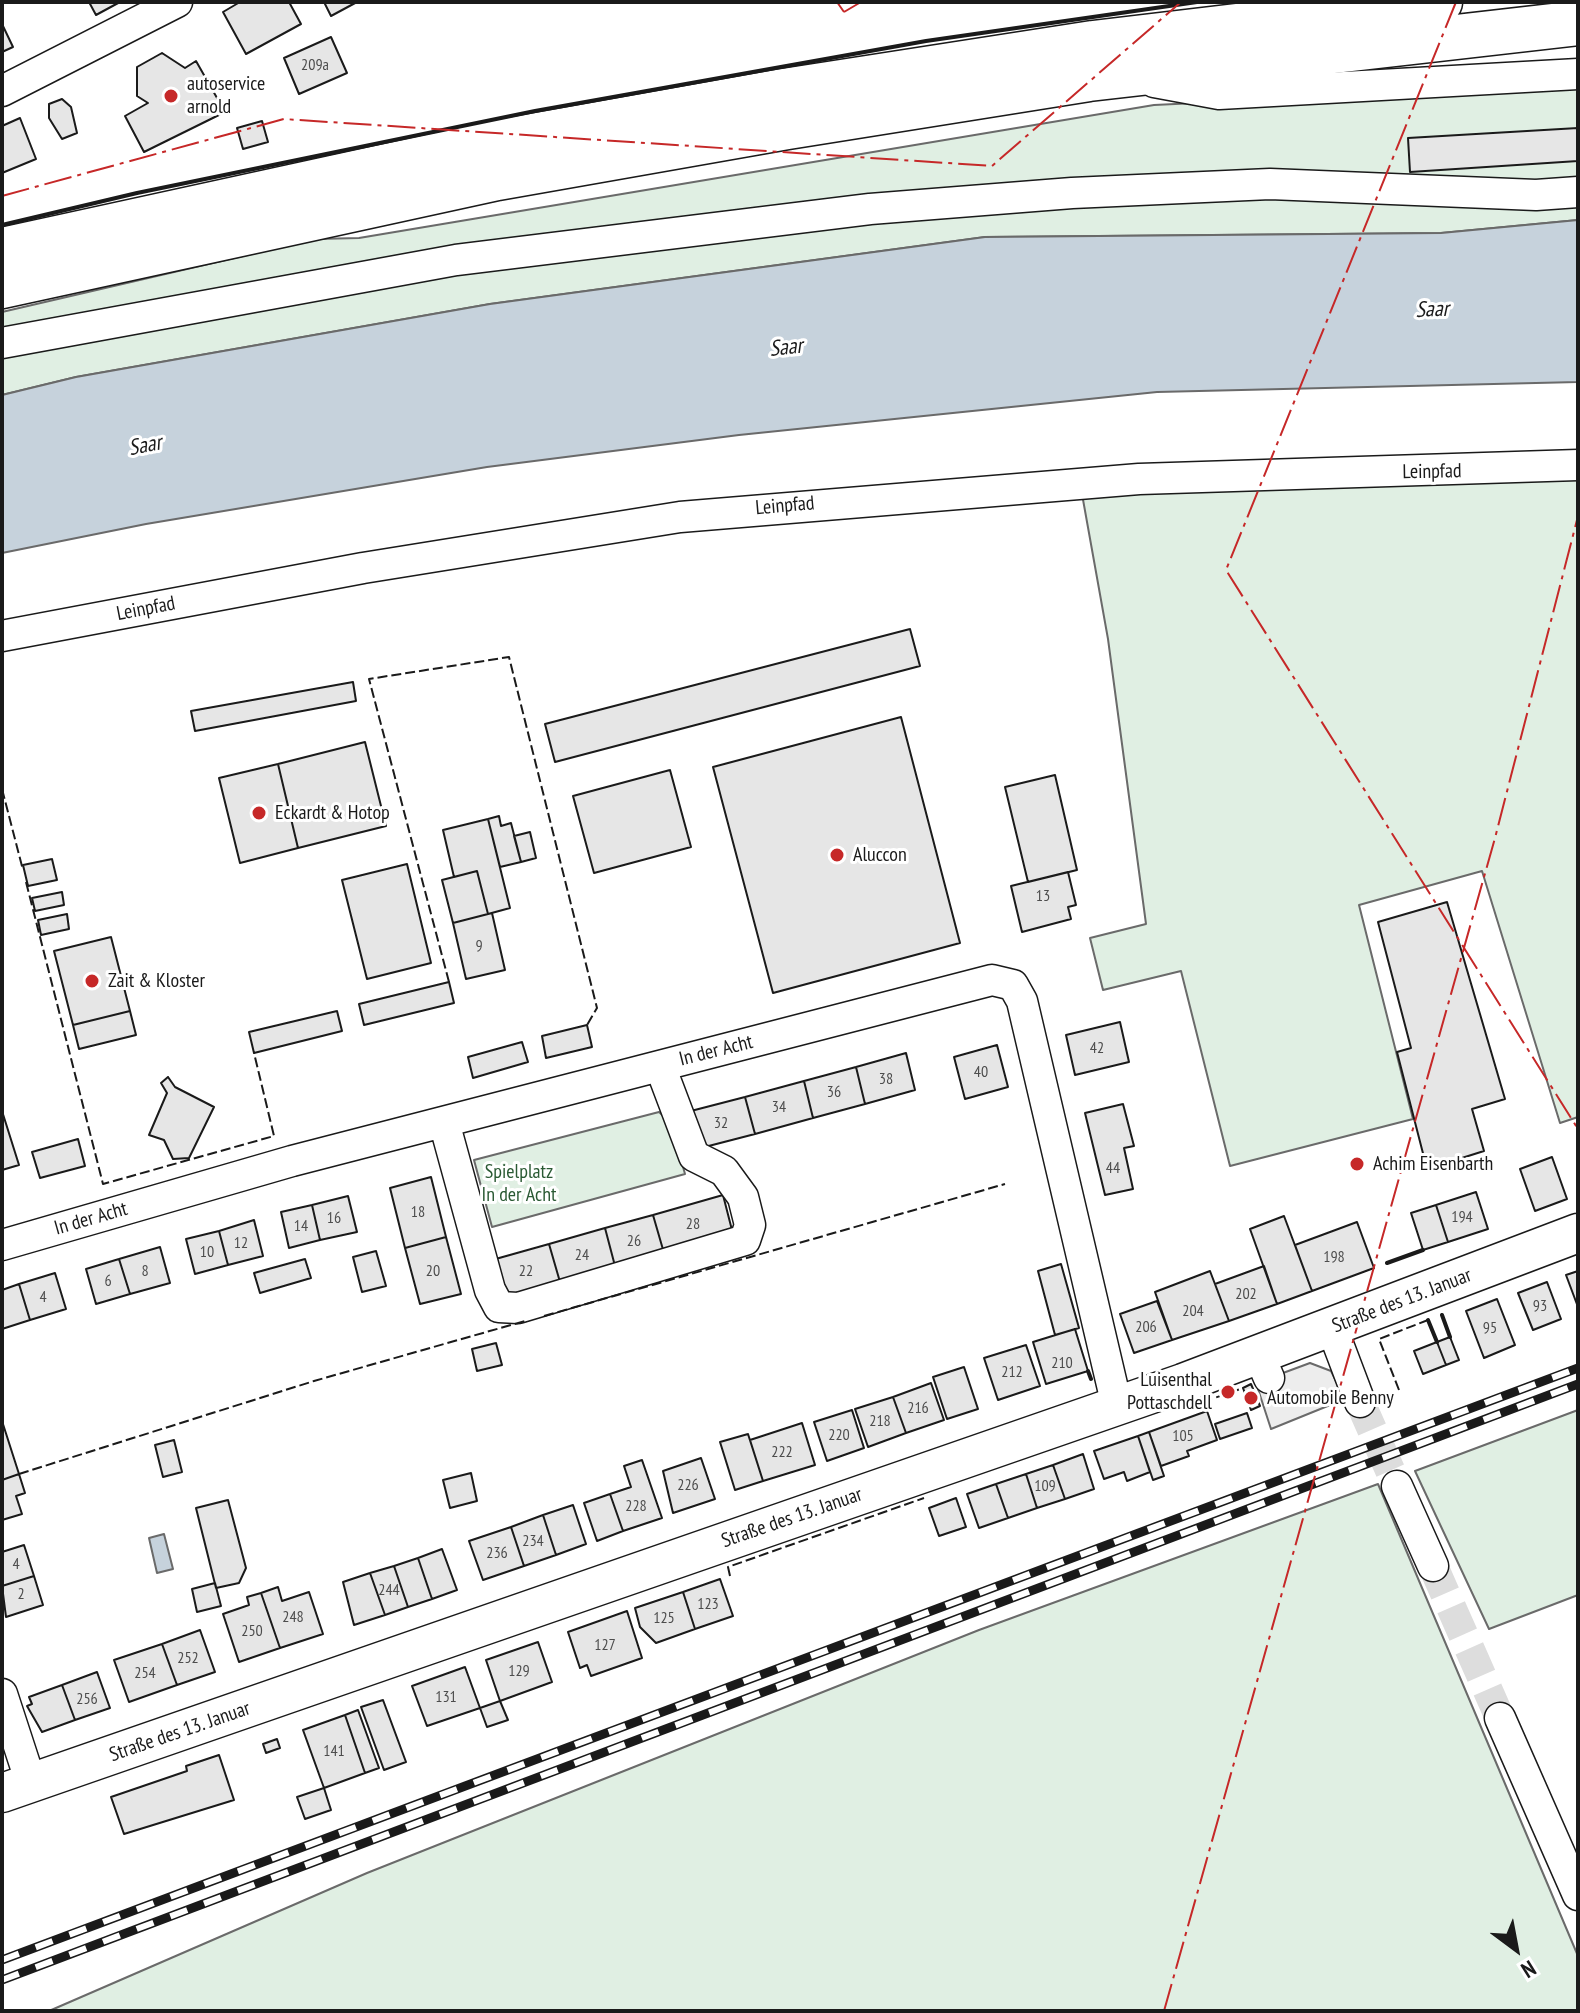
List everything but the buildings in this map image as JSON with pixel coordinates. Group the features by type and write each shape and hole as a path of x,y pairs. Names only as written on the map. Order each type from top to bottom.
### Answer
{"highway":[{"path":"2,250 488,144 784,91 1093,43 1440,2"},
{"path":"2,286 497,178 787,127 1120,75 1578,23"}],"main road":[{"name":"Straße des 13. Januar","path":"16,1788 1117,1406 1264,1366 1332,1328 1578,1233"}],"street":[{"path":"2,91 175,2"},
{"path":"1120,75 1219,94 1578,74"},
{"path":"2,343 456,260 870,209 1072,193 1270,184 1536,195 1578,192"},
{"name":"Leinpfad","path":"2,636 363,568 709,514 1139,479 1578,465"},
{"name":"In der Acht","path":"2,1245 292,1161 992,980 1013,985 1022,1001 1117,1406"},
{"path":"444,1122 490,1290 499,1307 518,1308 745,1240 750,1225 743,1197 724,1171 694,1156 660,1066"},
{"path":"1332,1328 1360,1402"},
{"path":"1397,1486 1433,1566"},
{"path":"2,1694 16,1788"},
{"path":"1500,1718 1578,1895"}],"green space":[{"path":"1578,85 1578,220 1441,233 985,237 490,304 76,377 2,395 2,312 316,239 359,238 1154,105"},
{"path":"1578,472 1578,1117 1560,1123 1482,871 1359,905 1413,1119 1230,1166 1181,971 1103,990 1090,938 1146,924 1108,639 1082,494"},
{"name":"Spielplatz In der Acht","path":"659,1112 671,1123 685,1174 492,1227 474,1160"},
{"path":"1578,1410 1578,1595 1489,1629 1415,1471"},
{"path":"1378,1484 1578,1956 1578,2011 49,2011 367,1873 979,1630"}],"shaded area":[{"path":"1310,1363 1331,1371 1345,1399 1271,1429 1256,1383"}],"water":[{"name":"Saar","path":"1578,220 1578,382 1157,392 739,435 487,467 146,524 2,553 2,395 76,377 490,304 985,237 1441,233"},
{"path":"164,1534 173,1569 157,1573 149,1538"}],"tunnel":[{"path":"1360,1402 1397,1486"},
{"path":"1433,1566 1500,1718"}],"railway":[{"path":"2,1960 1578,1368"},
{"path":"2,1980 1578,1384"}],"fence":[{"path":"449,982 369,679 509,657 597,1008 587,1025"},
{"path":"2,789 23,870"},
{"path":"26,882 103,1184 274,1136 254,1053"},
{"path":"544,1316 1005,1184"},
{"path":"1399,1390 1379,1339 1428,1320"},
{"path":"19,1474 314,1381 525,1321"},
{"path":"1203,1402 1243,1388"},
{"path":"730,1576 728,1567 924,1498"}],"wall":[{"path":"2,225 137,193 535,111 926,41 1197,2"},
{"path":"1387,1263 1423,1250"},
{"path":"1442,1315 1450,1337"},
{"path":"1428,1320 1437,1342"},
{"path":"1088,1371 1091,1379"}],"power":[{"path":"837,2 844,12"},
{"path":"844,12 861,2"},
{"path":"2,196 284,119 992,166 1181,2"},
{"path":"1456,2 1226,570 1578,1129"},
{"path":"1164,2011 1495,838 1578,516"}],"place":[{"name":"autoservice arnold","path":"171,96"},
{"name":"Eckardt & Hotop","path":"259,813"},
{"name":"Aluccon","path":"837,855"},
{"name":"Zait & Kloster","path":"92,981"},
{"name":"Achim Eisenbarth","path":"1357,1164"},
{"name":"Luisenthal Pottaschdell","path":"1228,1392"},
{"name":"Automobile Benny","path":"1251,1398"}]}
